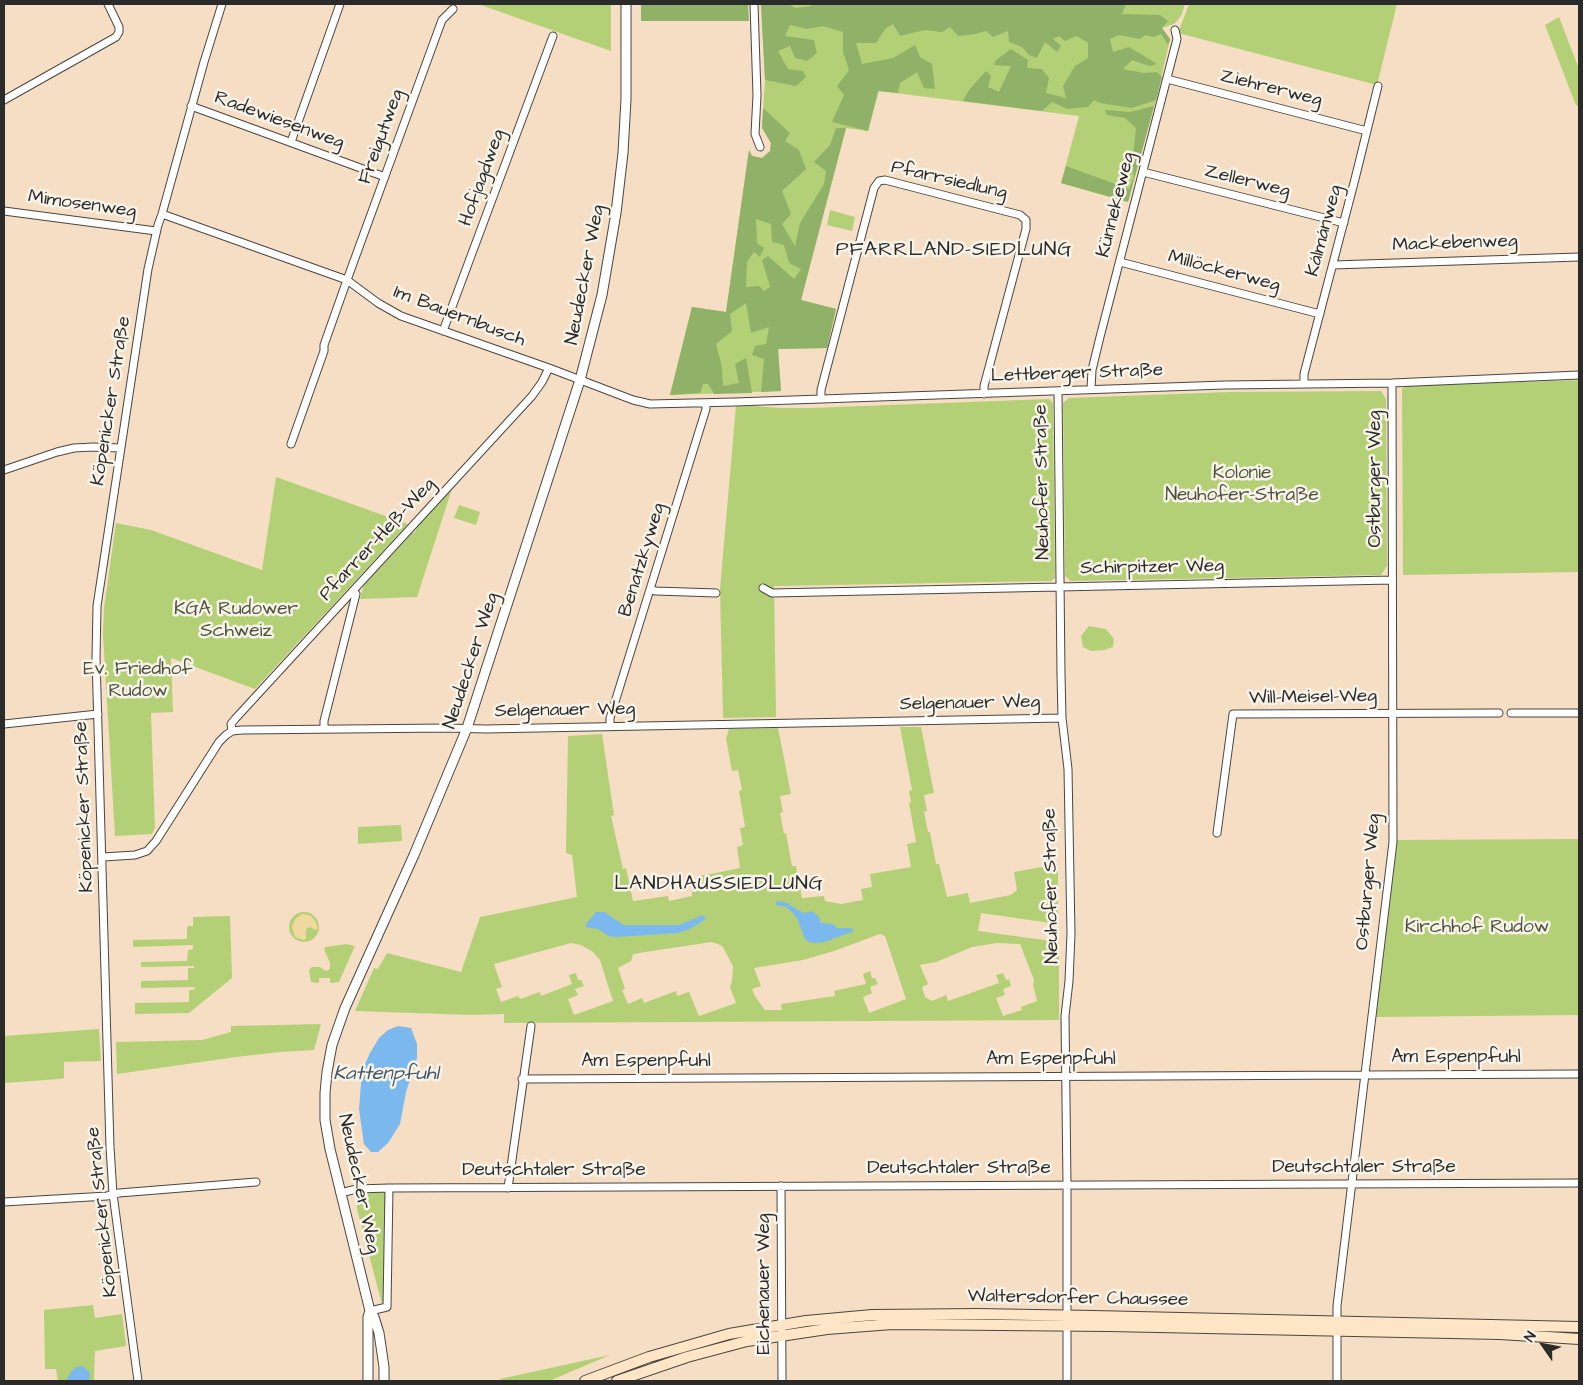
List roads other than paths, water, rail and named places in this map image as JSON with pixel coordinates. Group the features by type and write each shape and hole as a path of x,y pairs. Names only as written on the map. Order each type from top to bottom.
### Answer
{"main road":[{"name":"Waltersdorfer Chaussee","path":"585,1381 637,1361 707,1340 781,1330 850,1317 894,1314 1336,1332 1500,1334 1579,1338"},
{"name":"Waltersdorfer Chaussee","path":"1067,1321 1337,1321 1579,1327"},
{"name":"Waltersdorfer Chaussee","path":"617,1381 781,1330"},
{"path":"637,1361 642,1372"}],"street":[{"path":"4,100 116,37 119,32 119,26 108,4"},
{"name":"Köpenicker Straße","path":"138,1381 114,1194 98,714 97,606 148,269 156,231 222,4"},
{"path":"291,142 340,4"},
{"name":"Neudecker Weg","path":"384,1381 380,1333 370,1311 340,1193 325,1120 325,1093 332,1045 345,1008 411,863 468,728 580,380 602,295 616,213 623,153 626,99 626,4"},
{"path":"754,4 757,95 755,134 760,146"},
{"name":"Freigutweg","path":"291,444 347,280 442,20 453,9"},
{"name":"Künnekeweg","path":"1091,389 1092,370 1177,39 1175,30"},
{"name":"Hofjagdweg","path":"443,331 553,36"},
{"name":"Ziehrerweg","path":"1167,79 1367,131"},
{"name":"Kálmánweg","path":"1304,384 1304,374 1378,86"},
{"name":"Radewiesenweg","path":"191,106 385,177"},
{"name":"Zellerweg","path":"1143,172 1344,224"},
{"name":"Pfarrsiedlung","path":"821,398 821,390 874,188 879,181 885,180 1020,215 1026,220 1026,228 992,354 984,386 984,394"},
{"name":"Mimosenweg","path":"4,210 156,231"},
{"name":"Im Bauernbusch","path":"162,214 347,280 390,311 580,380"},
{"name":"Mackebenweg","path":"1333,265 1579,256"},
{"name":"Millöckerweg","path":"1120,262 1320,314"},
{"name":"Pfarrer-Heß-Weg","path":"232,732 231,724 235,719 532,396 549,368"},
{"name":"Lettberger Straße","path":"580,380 632,400 650,404 1579,375"},
{"name":"Ostburger Weg","path":"1337,1381 1337,1306 1393,842 1392,382"},
{"name":"Neuhofer Straße","path":"1058,391 1062,718 1068,769 1071,934 1065,1016 1067,1381"},
{"name":"Benatzkyweg","path":"610,726 610,718 706,410 706,403"},
{"path":"4,470 74,448 121,448"},
{"name":"Schirpitzer Weg","path":"763,588 772,593 1392,580"},
{"path":"651,590 716,593"},
{"path":"324,728 324,721 356,594 352,591"},
{"path":"1511,713 1579,713"},
{"path":"4,724 98,714"},
{"name":"Will-Meisel-Weg","path":"1217,833 1233,714 1392,714"},
{"path":"1392,714 1499,714"},
{"name":"Selgenauer Weg","path":"232,732 242,730 324,728 468,728 1062,718"},
{"path":"103,857 135,855 147,851 219,742 232,732"},
{"path":"508,1188 531,1026"},
{"name":"Am Espenpfuhl","path":"522,1079 1579,1074"},
{"path":"4,1202 256,1182"},
{"name":"Deutschtaler Straße","path":"340,1193 357,1189 389,1188 1579,1183"},
{"name":"Eichenauer Weg","path":"781,1186 782,1381"},
{"name":"Neudecker Weg","path":"370,1311 387,1307 389,1188"},
{"name":"Neudecker Weg","path":"368,1381 368,1317 370,1311"}],"water":[{"path":"776,901 785,902 803,913 812,911 819,917 821,923 833,924 837,928 852,928 853,930 824,942 809,942 805,939 797,918 793,913 786,907 776,905"},
{"path":"596,912 604,912 624,925 679,925 703,915 706,919 690,929 678,933 616,937 609,936 598,929 586,927 586,924"},
{"name":"Kattenpfuhl","path":"398,1026 411,1028 417,1044 417,1058 406,1092 400,1124 388,1143 378,1152 371,1152 364,1144 359,1109 362,1071 379,1038 388,1030"},
{"path":"83,1366 90,1373 89,1381 66,1381 76,1367"}],"district":[{"name":"PFARRLAND-SIEDLUNG","path":"954,251"},
{"name":"LANDHAUSSIEDLUNG","path":"719,885"}],"park label":[{"name":"Kolonie Neuhofer-Straße","path":"1242,485"},
{"name":"KGA Rudower Schweiz","path":"236,621"},
{"name":"Ev. Friedhof Rudow","path":"138,681"},
{"name":"Kirchhof Rudow","path":"1477,928"}]}
